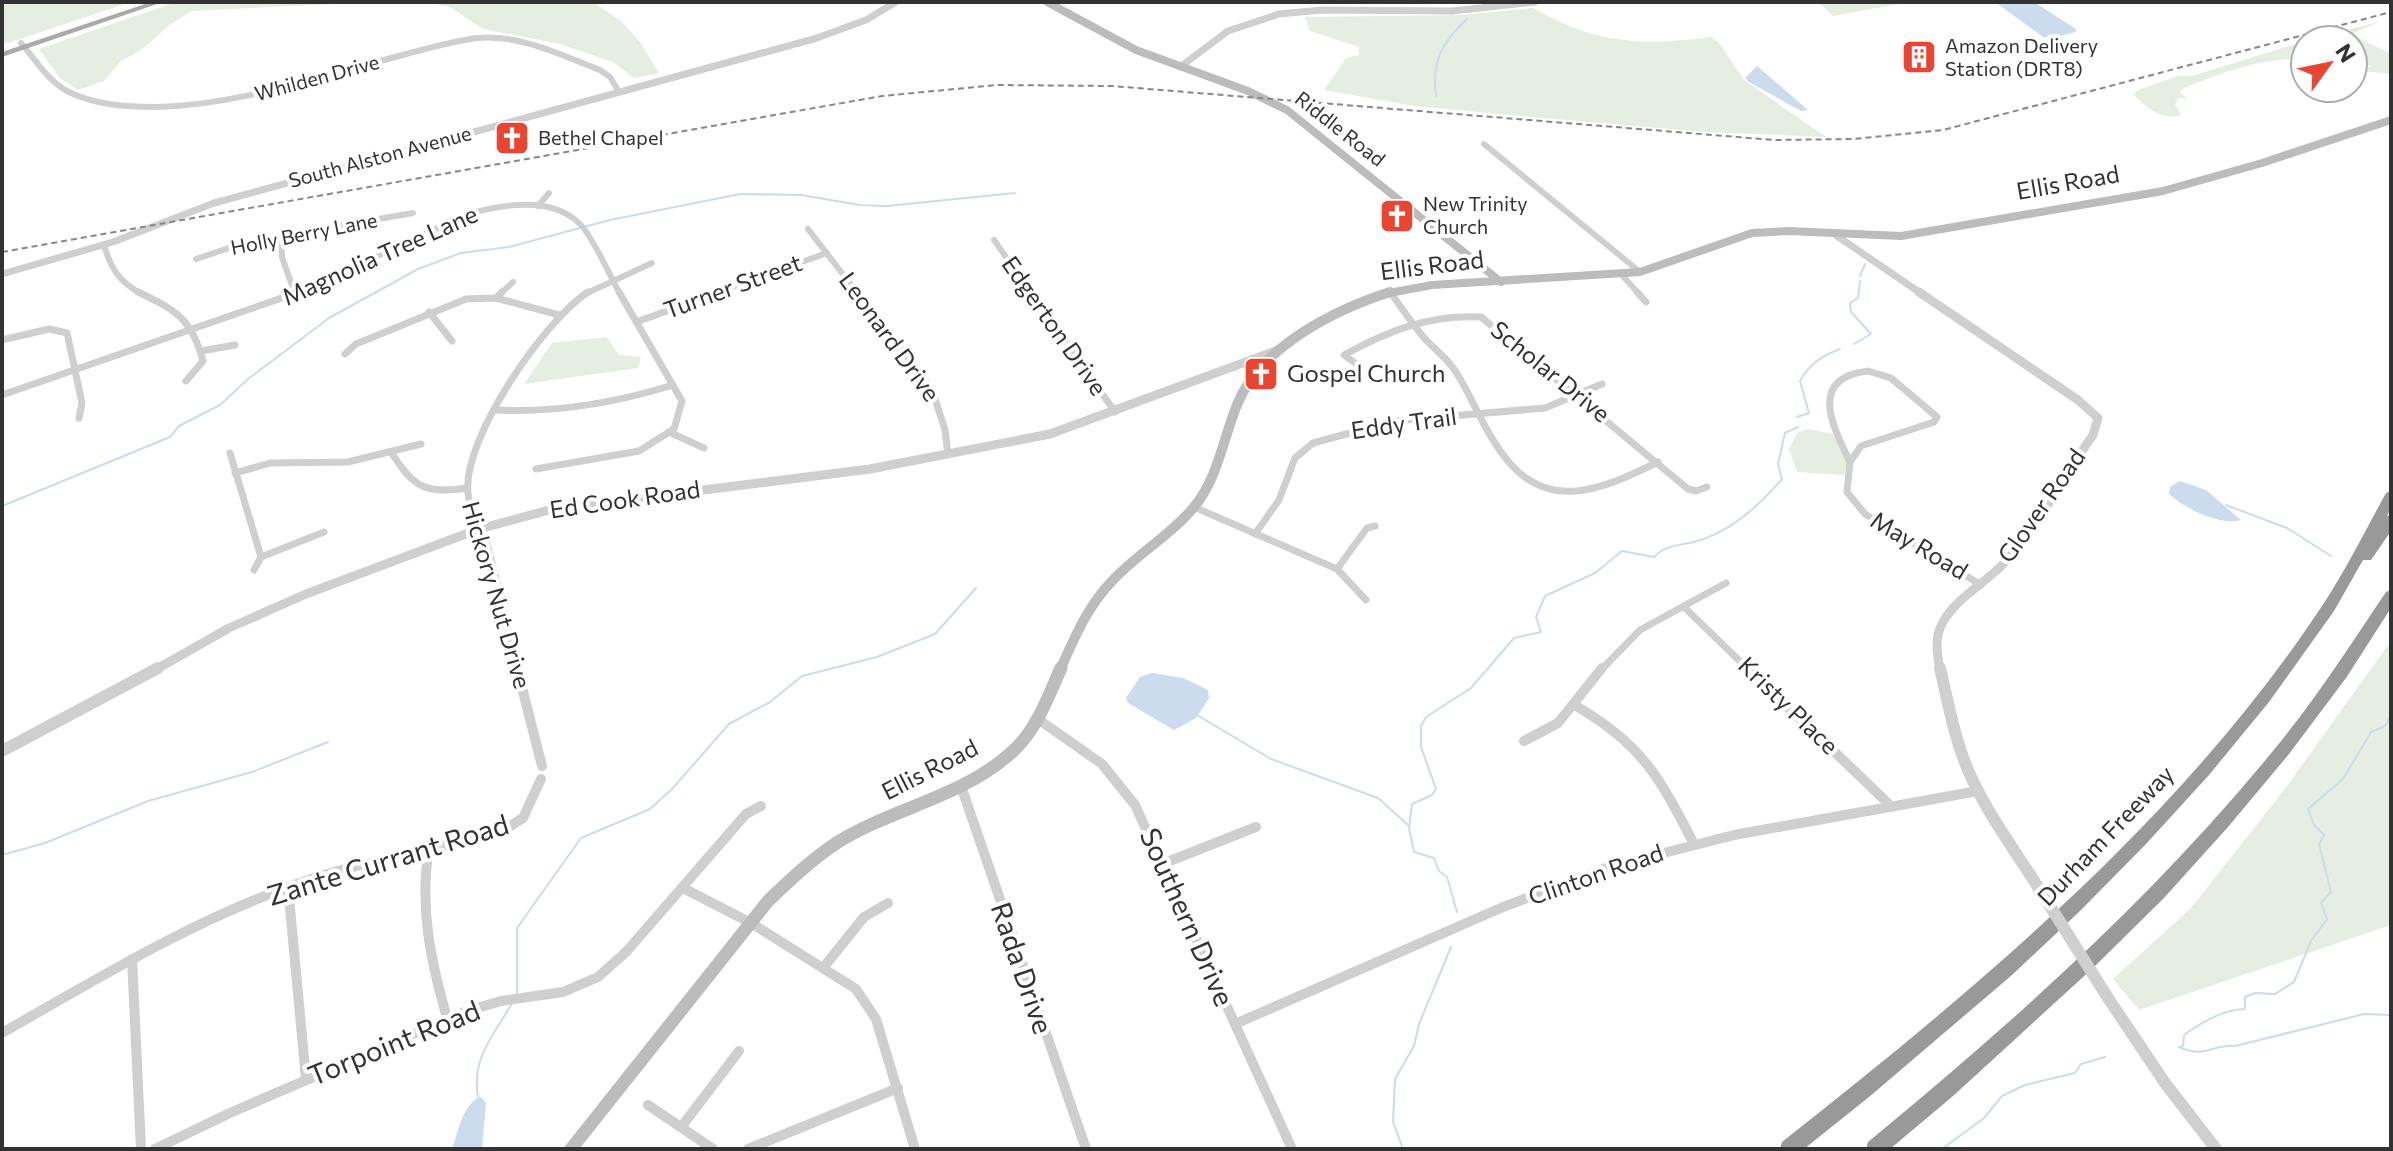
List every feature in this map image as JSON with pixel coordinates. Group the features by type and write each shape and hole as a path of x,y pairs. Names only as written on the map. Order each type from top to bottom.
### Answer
{"highway":[{"name":"Durham Freeway","path":"1789,1149 1951,1018 2096,885 2226,741 2321,619 2391,496"},
{"path":"2321,619 2391,520"},
{"path":"1875,1149 1958,1080 2095,952 2188,858 2301,725 2362,642 2391,596"}],"main road":[{"path":"23,45 143,2"},
{"path":"2,52 159,2"},
{"name":"Riddle Road","path":"1047,2 1117,41 1236,86 1287,110 1501,282"},
{"name":"Ellis Road","path":"571,1149 751,923 800,870 840,841 961,786 1013,752 1038,719 1085,614 1113,580 1194,507 1212,478 1238,402 1259,371 1280,349 1346,306 1390,292 1432,285 1640,272 1742,235 1789,231 1837,236 1901,236 2163,191 2262,163 2391,120"}],"street":[{"name":"South Alston Avenue","path":"2,274 104,245 214,203 843,30 896,2"},
{"path":"1180,67 1228,31 1279,14 1322,10 1452,11 1535,2"},
{"name":"Whilden Drive","path":"23,45 51,79 67,91 96,102 136,107 191,106 242,98 448,43 492,38 534,44 600,70 610,77 619,92"},
{"path":"1484,144 1640,272"},
{"path":"538,206 549,193"},
{"name":"Magnolia Tree Lane","path":"2,395 295,295 466,215 511,205 538,206 565,214 580,224 610,280 639,321 682,401 681,411 669,432"},
{"name":"Holly Berry Lane","path":"196,259 247,242 413,213"},
{"name":"Leonard Drive","path":"808,229 932,389 940,407 948,455"},
{"path":"281,236 282,257 295,295"},
{"name":"Glover Road","path":"1837,236 2078,400 2098,418 2093,435 2019,545 1944,620 1937,642 1955,730 1978,791 2108,998 2165,1083 2216,1149"},
{"name":"Edgerton Drive","path":"994,240 1115,412"},
{"path":"104,245 107,263 118,279 173,308 194,331 202,365 186,381"},
{"name":"Turner Street","path":"639,321 827,253"},
{"name":"Hickory Nut Drive","path":"542,766 484,534 479,529 467,488 469,465 496,410 534,347 559,315 587,292 652,263"},
{"path":"1621,274 1646,302"},
{"path":"496,298 513,282"},
{"path":"1390,292 1413,323 1450,363 1511,467 1533,483 1570,493 1598,490 1658,462"},
{"path":"345,354 356,344 466,299 496,298 559,315"},
{"path":"429,312 452,341"},
{"name":"Scholar Drive","path":"1358,365 1344,355 1384,333 1413,323 1473,316 1484,318 1688,489 1696,491 1707,487"},
{"path":"2,340 39,330 62,331 69,338 82,403 79,418"},
{"path":"201,351 235,345"},
{"name":"Ed Cook Road","path":"2,751 242,622 306,594 479,529 553,509 607,500 858,471 1050,434 1280,349"},
{"name":"May Road","path":"1861,446 1934,422 1937,417 1921,401 1880,372 1857,373 1835,384 1830,390 1828,414 1850,462 1847,492 1857,507 1981,585"},
{"name":"Eddy Trail","path":"1255,534 1279,500 1295,458 1313,443 1394,421 1545,408 1602,384"},
{"path":"496,410 543,412 566,409 622,399 673,385"},
{"path":"536,469 639,451 669,432 704,448"},
{"path":"1842,443 1861,446 1850,462"},
{"path":"235,473 270,463 348,462 421,444"},
{"path":"391,452 407,479 417,486 444,492 467,488"},
{"path":"230,453 261,557"},
{"path":"1194,507 1337,569 1366,600"},
{"path":"1337,569 1367,528 1375,526"},
{"path":"254,570 261,557 324,532"},
{"path":"1524,741 1559,723 1576,706 1604,664 1630,637 1726,583"},
{"name":"Kristy Place","path":"1684,607 1892,807"},
{"path":"1576,706 1621,733 1643,753 1694,844"},
{"name":"Southern Drive","path":"1038,719 1082,748 1111,773 1135,805 1292,1149"},
{"name":"Zante Currant Road","path":"2,1033 162,943 288,887 338,870 472,840 514,824 523,818 532,804 541,779"},
{"name":"Rada Drive","path":"961,786 1086,1149"},
{"name":"Clinton Road","path":"1235,1024 1539,893 1609,867 1694,844 1978,791"},
{"name":"Torpoint Road","path":"155,1149 447,1018 501,1001 563,992 598,977 626,952 746,814 761,806"},
{"path":"1162,864 1256,827"},
{"path":"429,848 424,877 429,954 447,1018"},
{"path":"288,887 306,1079"},
{"path":"683,888 751,923 856,989 869,1004 915,1149"},
{"path":"823,968 864,917 888,903"},
{"path":"132,959 141,1149"},
{"path":"682,1126 739,1051"},
{"path":"748,1149 898,1088"},
{"path":"648,1105 713,1149"}],"shaded area":[{"path":"2,2 131,2 2,45"},
{"path":"176,2 371,2 192,11 171,24 141,50 121,61 104,81 78,90 60,78 39,49"},
{"path":"425,2 593,2 621,21 640,42 659,73 634,78 613,62 560,44 483,29 450,7"},
{"path":"1818,2 1910,2 1833,16"},
{"path":"1533,8 1577,29 1619,39 1662,41 1711,37 1719,43 1744,80 1826,137 1705,132 1531,117 1414,106 1324,90 1346,58 1359,55 1359,47 1310,31 1305,17 1461,15"},
{"path":"2369,43 2391,54 2391,74 2369,72 2369,67 2374,66 2369,65"},
{"path":"2289,46 2289,59 2226,72 2182,89 2180,92 2188,99 2179,98 2175,104 2181,115 2161,115 2134,95 2138,90 2178,76 2192,76"},
{"path":"607,337 619,355 641,357 638,368 524,384 552,343"},
{"path":"1808,429 1833,434 1847,464 1844,475 1797,472 1789,449 1797,433"},
{"path":"2391,641 2391,925 2139,1010 2113,979 2191,908 2284,790"}],"water":[{"path":"1995,2 2034,2 2076,29 2076,32 2043,37"},
{"path":"1757,66 1808,110 1801,111 1749,82 1745,78"},
{"path":"2180,481 2206,490 2241,520 2213,518 2184,505 2169,494 2170,487"},
{"path":"1152,673 1183,678 1208,690 1209,698 1196,718 1174,730 1128,703 1126,698 1140,677"},
{"path":"481,1097 486,1103 482,1149 452,1149 465,1111"}],"waterway":[{"path":"1436,96 1435,73 1440,53 1467,19"},
{"path":"2,506 170,437 179,426 220,405 248,379 329,318 418,269 461,253 509,247 610,220 740,194 801,195 860,205 887,206 1015,193"},
{"path":"1860,276 1865,264"},
{"path":"1854,344 1871,334 1851,312 1850,303 1858,298 1860,281"},
{"path":"1797,417 1809,413 1800,381 1817,361 1840,349"},
{"path":"1457,912 1447,877 1439,871 1434,858 1414,852 1409,828 1412,804 1432,795 1436,789 1421,747 1421,726 1426,717 1471,688 1514,638 1541,632 1536,617 1545,596 1595,573 1622,551 1654,557 1670,547 1713,535 1746,515 1782,479 1778,464 1785,433 1798,427"},
{"path":"2226,505 2287,528 2331,556"},
{"path":"517,994 517,928 581,838 650,809 672,789 729,724 770,702 802,676 877,657 935,634 976,588"},
{"path":"1197,715 1271,759 1378,798 1408,825"},
{"path":"2391,716 2385,726 2371,732 2343,779 2308,809 2314,825 2324,835 2319,844 2331,892 2321,903 2327,919 2311,941 2294,982 2275,994 2255,993 2245,997 2245,1009 2229,1011 2206,1021 2184,1035 2183,1046 2179,1047 2202,1051 2235,1046 2364,1014 2391,1015"},
{"path":"2,855 45,843 148,801 252,772 328,742"},
{"path":"1403,1149 1393,1122 1395,1079 1414,1046 1419,1024 1451,947"},
{"path":"478,1097 481,1059 512,1003"},
{"path":"1942,1149 1984,1118 2002,1096 2025,1085 2075,1073 2081,1064 2105,1057"}],"railway":[{"path":"2,252 882,96 997,85 1112,86 1774,140 1854,139 1943,130 2391,12"}],"place":[{"name":"Amazon Delivery Station (DRT8)","path":"1919,57"},
{"name":"Bethel Chapel","path":"512,138"},
{"name":"New Trinity Church","path":"1397,216"},
{"name":"Gospel Church","path":"1261,374"}]}
